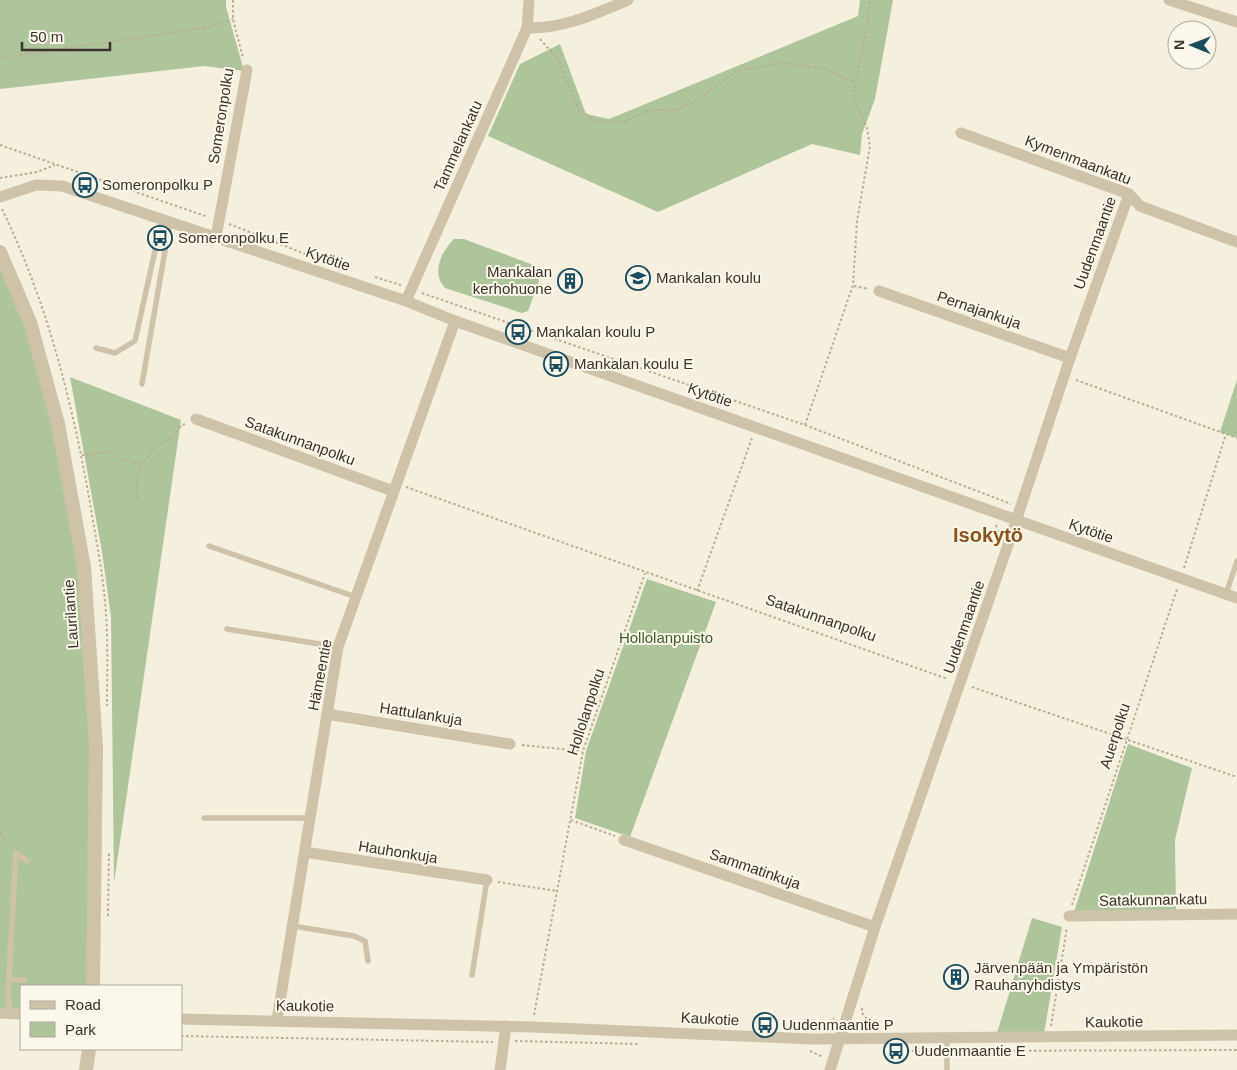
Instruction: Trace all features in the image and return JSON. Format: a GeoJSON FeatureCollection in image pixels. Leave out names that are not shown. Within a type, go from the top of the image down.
{"type":"FeatureCollection","features":[{"type":"Feature","properties":{"kind":"street","name":"Tammelankatu"},"geometry":{"type":"LineString","coordinates":[[406,302],[529,28],[529,0]]}},
{"type":"Feature","properties":{"kind":"street"},"geometry":{"type":"LineString","coordinates":[[529,28],[544,29],[584,19],[628,0]]}},
{"type":"Feature","properties":{"kind":"street"},"geometry":{"type":"LineString","coordinates":[[1169,0],[1237,22]]}},
{"type":"Feature","properties":{"kind":"street","name":"Someronpolku"},"geometry":{"type":"LineString","coordinates":[[216,237],[247,70]]}},
{"type":"Feature","properties":{"kind":"street","name":"Kymenmaankatu"},"geometry":{"type":"LineString","coordinates":[[961,132],[1128,194],[1140,206],[1237,242]]}},
{"type":"Feature","properties":{"kind":"street","name":"Kytötie"},"geometry":{"type":"LineString","coordinates":[[0,197],[36,185],[50,184],[166,220],[406,302],[1231,596]]}},
{"type":"Feature","properties":{"kind":"street","name":"Uudenmaantie"},"geometry":{"type":"LineString","coordinates":[[830,1070],[875,927],[1128,194]]}},
{"type":"Feature","properties":{"kind":"street","name":"Laurilantie"},"geometry":{"type":"LineString","coordinates":[[0,252],[30,322],[58,424],[84,567],[96,748],[93,985]]}},
{"type":"Feature","properties":{"kind":"street","name":"Pernajankuja"},"geometry":{"type":"LineString","coordinates":[[879,291],[1070,358]]}},
{"type":"Feature","properties":{"kind":"street","name":"Hämeentie"},"geometry":{"type":"LineString","coordinates":[[277,1020],[338,647],[455,321]]}},
{"type":"Feature","properties":{"kind":"street","name":"Satakunnanpolku"},"geometry":{"type":"LineString","coordinates":[[196,419],[395,487]]}},
{"type":"Feature","properties":{"kind":"street","name":"Hattulankuja"},"geometry":{"type":"LineString","coordinates":[[327,714],[510,744]]}},
{"type":"Feature","properties":{"kind":"street","name":"Sammatinkuja"},"geometry":{"type":"LineString","coordinates":[[624,840],[875,927]]}},
{"type":"Feature","properties":{"kind":"street","name":"Hauhonkuja"},"geometry":{"type":"LineString","coordinates":[[305,852],[487,880]]}},
{"type":"Feature","properties":{"kind":"street","name":"Satakunnankatu"},"geometry":{"type":"LineString","coordinates":[[1069,916],[1237,914]]}},
{"type":"Feature","properties":{"kind":"street","name":"Kaukotie"},"geometry":{"type":"LineString","coordinates":[[182,1019],[506,1026],[812,1039],[839,1038],[947,1045],[1049,1044],[1237,1035]]}},
{"type":"Feature","properties":{"kind":"street"},"geometry":{"type":"LineString","coordinates":[[500,1070],[506,1026]]}},
{"type":"Feature","properties":{"kind":"street"},"geometry":{"type":"LineString","coordinates":[[86,1070],[90,1050]]}},
{"type":"Feature","properties":{"kind":"lane"},"geometry":{"type":"LineString","coordinates":[[96,348],[115,353],[135,341],[166,220]]}},
{"type":"Feature","properties":{"kind":"lane"},"geometry":{"type":"LineString","coordinates":[[142,384],[166,220]]}},
{"type":"Feature","properties":{"kind":"lane"},"geometry":{"type":"LineString","coordinates":[[210,546],[356,597]]}},
{"type":"Feature","properties":{"kind":"lane"},"geometry":{"type":"LineString","coordinates":[[1231,596],[1237,561]]}},
{"type":"Feature","properties":{"kind":"lane"},"geometry":{"type":"LineString","coordinates":[[228,628],[338,647]]}},
{"type":"Feature","properties":{"kind":"lane"},"geometry":{"type":"LineString","coordinates":[[204,818],[310,818]]}},
{"type":"Feature","properties":{"kind":"lane"},"geometry":{"type":"LineString","coordinates":[[16,853],[27,861]]}},
{"type":"Feature","properties":{"kind":"lane"},"geometry":{"type":"LineString","coordinates":[[10,1013],[8,994],[16,853]]}},
{"type":"Feature","properties":{"kind":"lane"},"geometry":{"type":"LineString","coordinates":[[472,976],[487,880]]}},
{"type":"Feature","properties":{"kind":"lane"},"geometry":{"type":"LineString","coordinates":[[292,926],[359,938],[364,941],[367,948],[368,961]]}},
{"type":"Feature","properties":{"kind":"lane"},"geometry":{"type":"LineString","coordinates":[[9,980],[24,980]]}},
{"type":"Feature","properties":{"kind":"lane"},"geometry":{"type":"LineString","coordinates":[[0,992],[8,994]]}},
{"type":"Feature","properties":{"kind":"lane"},"geometry":{"type":"LineString","coordinates":[[947,1045],[947,1070]]}},
{"type":"Feature","properties":{"kind":"path","name":"Someronpolku"},"geometry":{"type":"LineString","coordinates":[[233,0],[233,19],[247,70]]}},
{"type":"Feature","properties":{"kind":"path"},"geometry":{"type":"LineString","coordinates":[[805,425],[853,285],[857,221],[870,146],[866,128],[853,96],[867,26],[870,0]]}},
{"type":"Feature","properties":{"kind":"path"},"geometry":{"type":"LineString","coordinates":[[0,58],[209,27],[233,19]]}},
{"type":"Feature","properties":{"kind":"path"},"geometry":{"type":"LineString","coordinates":[[529,28],[559,61],[579,110],[597,121],[624,122],[650,110],[674,110],[691,104],[737,71],[782,63],[826,69],[855,83]]}},
{"type":"Feature","properties":{"kind":"path"},"geometry":{"type":"LineString","coordinates":[[0,145],[219,220],[320,259]]}},
{"type":"Feature","properties":{"kind":"path"},"geometry":{"type":"LineString","coordinates":[[0,178],[37,172],[55,165]]}},
{"type":"Feature","properties":{"kind":"path"},"geometry":{"type":"LineString","coordinates":[[375,277],[805,425],[1020,508]]}},
{"type":"Feature","properties":{"kind":"path"},"geometry":{"type":"LineString","coordinates":[[853,285],[879,291]]}},
{"type":"Feature","properties":{"kind":"path"},"geometry":{"type":"LineString","coordinates":[[1064,376],[1237,438]]}},
{"type":"Feature","properties":{"kind":"path"},"geometry":{"type":"LineString","coordinates":[[136,498],[137,475],[141,464],[157,446],[175,435],[182,425],[189,424],[196,419]]}},
{"type":"Feature","properties":{"kind":"path"},"geometry":{"type":"LineString","coordinates":[[697,591],[756,427]]}},
{"type":"Feature","properties":{"kind":"path","name":"Auerpolku"},"geometry":{"type":"LineString","coordinates":[[1049,1044],[1069,916],[1181,578],[1226,434]]}},
{"type":"Feature","properties":{"kind":"path"},"geometry":{"type":"LineString","coordinates":[[82,455],[108,452],[121,459],[141,464]]}},
{"type":"Feature","properties":{"kind":"path","name":"Satakunnanpolku"},"geometry":{"type":"LineString","coordinates":[[395,487],[1237,777]]}},
{"type":"Feature","properties":{"kind":"path","name":"Hollolanpolku"},"geometry":{"type":"LineString","coordinates":[[534,1042],[534,1027],[583,751],[645,573]]}},
{"type":"Feature","properties":{"kind":"path"},"geometry":{"type":"LineString","coordinates":[[510,744],[583,751]]}},
{"type":"Feature","properties":{"kind":"path"},"geometry":{"type":"LineString","coordinates":[[571,820],[624,840]]}},
{"type":"Feature","properties":{"kind":"path"},"geometry":{"type":"LineString","coordinates":[[0,834],[6,837],[16,853]]}},
{"type":"Feature","properties":{"kind":"path"},"geometry":{"type":"LineString","coordinates":[[487,880],[557,891]]}},
{"type":"Feature","properties":{"kind":"path"},"geometry":{"type":"LineString","coordinates":[[896,1051],[947,1045],[1049,1044],[1237,1050]]}},
{"type":"Feature","properties":{"kind":"green space"},"geometry":{"type":"Polygon","coordinates":[[[0,0],[226,0],[226,7],[244,71],[204,66],[0,89],[0,0]]]}},
{"type":"Feature","properties":{"kind":"green space"},"geometry":{"type":"Polygon","coordinates":[[[860,0],[893,0],[875,99],[862,134],[860,155],[812,144],[658,212],[488,136],[520,64],[560,44],[586,114],[609,119],[858,16],[860,0]]]}},
{"type":"Feature","properties":{"kind":"green space"},"geometry":{"type":"Polygon","coordinates":[[[454,239],[464,239],[536,266],[539,281],[528,311],[522,313],[445,288],[439,276],[439,263],[445,250],[454,239]]]}},
{"type":"Feature","properties":{"kind":"green space"},"geometry":{"type":"Polygon","coordinates":[[[0,252],[30,322],[84,567],[96,747],[93,985],[20,985],[20,1014],[0,1013],[0,252]]]}},
{"type":"Feature","properties":{"kind":"green space"},"geometry":{"type":"Polygon","coordinates":[[[70,377],[181,420],[114,883],[111,617],[102,552],[70,377]]]}},
{"type":"Feature","properties":{"kind":"green space"},"geometry":{"type":"Polygon","coordinates":[[[1237,380],[1237,438],[1220,432],[1237,380]]]}},
{"type":"Feature","properties":{"kind":"green space","name":"Hollolanpuisto"},"geometry":{"type":"Polygon","coordinates":[[[647,579],[716,602],[630,837],[575,818],[586,751],[647,579]]]}},
{"type":"Feature","properties":{"kind":"green space"},"geometry":{"type":"Polygon","coordinates":[[[1128,744],[1192,768],[1175,840],[1176,911],[1074,912],[1128,744]]]}},
{"type":"Feature","properties":{"kind":"green space"},"geometry":{"type":"Polygon","coordinates":[[[1032,918],[1062,927],[1044,1034],[997,1033],[1032,918]]]}},
{"type":"Feature","properties":{"kind":"place","name":"Someronpolku P"},"geometry":{"type":"Point","coordinates":[85,185]}},
{"type":"Feature","properties":{"kind":"place","name":"Someronpolku E"},"geometry":{"type":"Point","coordinates":[160,238]}},
{"type":"Feature","properties":{"kind":"place","name":"Mankalan koulu"},"geometry":{"type":"Point","coordinates":[638,278]}},
{"type":"Feature","properties":{"kind":"place","name":"Mankalan kerhohuone"},"geometry":{"type":"Point","coordinates":[570,281]}},
{"type":"Feature","properties":{"kind":"place","name":"Mankalan koulu P"},"geometry":{"type":"Point","coordinates":[518,332]}},
{"type":"Feature","properties":{"kind":"place","name":"Mankalan koulu E"},"geometry":{"type":"Point","coordinates":[556,364]}},
{"type":"Feature","properties":{"kind":"place","name":"Järvenpään ja Ympäristön Rauhanyhdistys"},"geometry":{"type":"Point","coordinates":[956,977]}},
{"type":"Feature","properties":{"kind":"place","name":"Uudenmaantie P"},"geometry":{"type":"Point","coordinates":[765,1025]}},
{"type":"Feature","properties":{"kind":"place","name":"Uudenmaantie E"},"geometry":{"type":"Point","coordinates":[896,1051]}},
{"type":"Feature","properties":{"kind":"district","name":"Isokytö"},"geometry":{"type":"Point","coordinates":[988,535]}}]}
